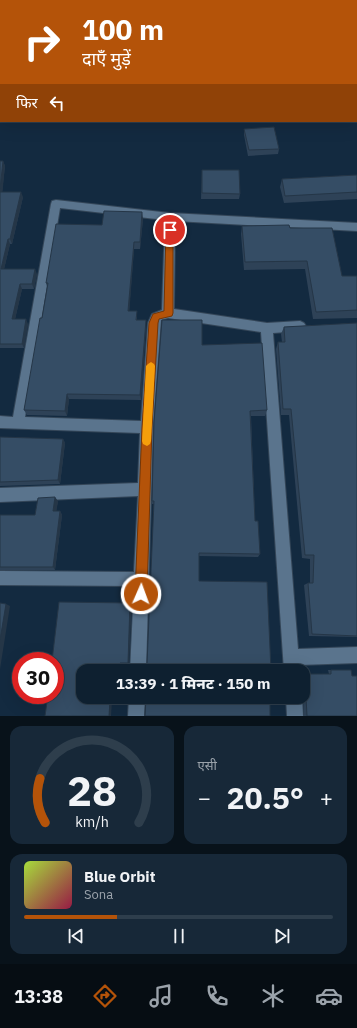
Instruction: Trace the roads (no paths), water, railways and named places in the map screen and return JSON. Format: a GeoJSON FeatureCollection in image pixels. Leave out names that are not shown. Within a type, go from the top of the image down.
{"type":"FeatureCollection","features":[{"type":"Feature","properties":{"kind":"street"},"geometry":{"type":"LineString","coordinates":[[18,422],[56,204],[170,216],[357,226]]}},
{"type":"Feature","properties":{"kind":"street"},"geometry":{"type":"LineString","coordinates":[[168,313],[170,216]]}},
{"type":"Feature","properties":{"kind":"street"},"geometry":{"type":"LineString","coordinates":[[138,664],[147,427],[154,323],[156,317],[168,313],[267,328],[312,326]]}},
{"type":"Feature","properties":{"kind":"street"},"geometry":{"type":"LineString","coordinates":[[267,328],[292,664],[357,655]]}},
{"type":"Feature","properties":{"kind":"street"},"geometry":{"type":"LineString","coordinates":[[0,422],[147,427]]}},
{"type":"Feature","properties":{"kind":"street"},"geometry":{"type":"LineString","coordinates":[[0,495],[145,489]]}},
{"type":"Feature","properties":{"kind":"street"},"geometry":{"type":"LineString","coordinates":[[0,578],[142,579]]}},
{"type":"Feature","properties":{"kind":"street"},"geometry":{"type":"LineString","coordinates":[[136,716],[137,704]]}},
{"type":"Feature","properties":{"kind":"street"},"geometry":{"type":"LineString","coordinates":[[294,704],[295,716]]}}]}
